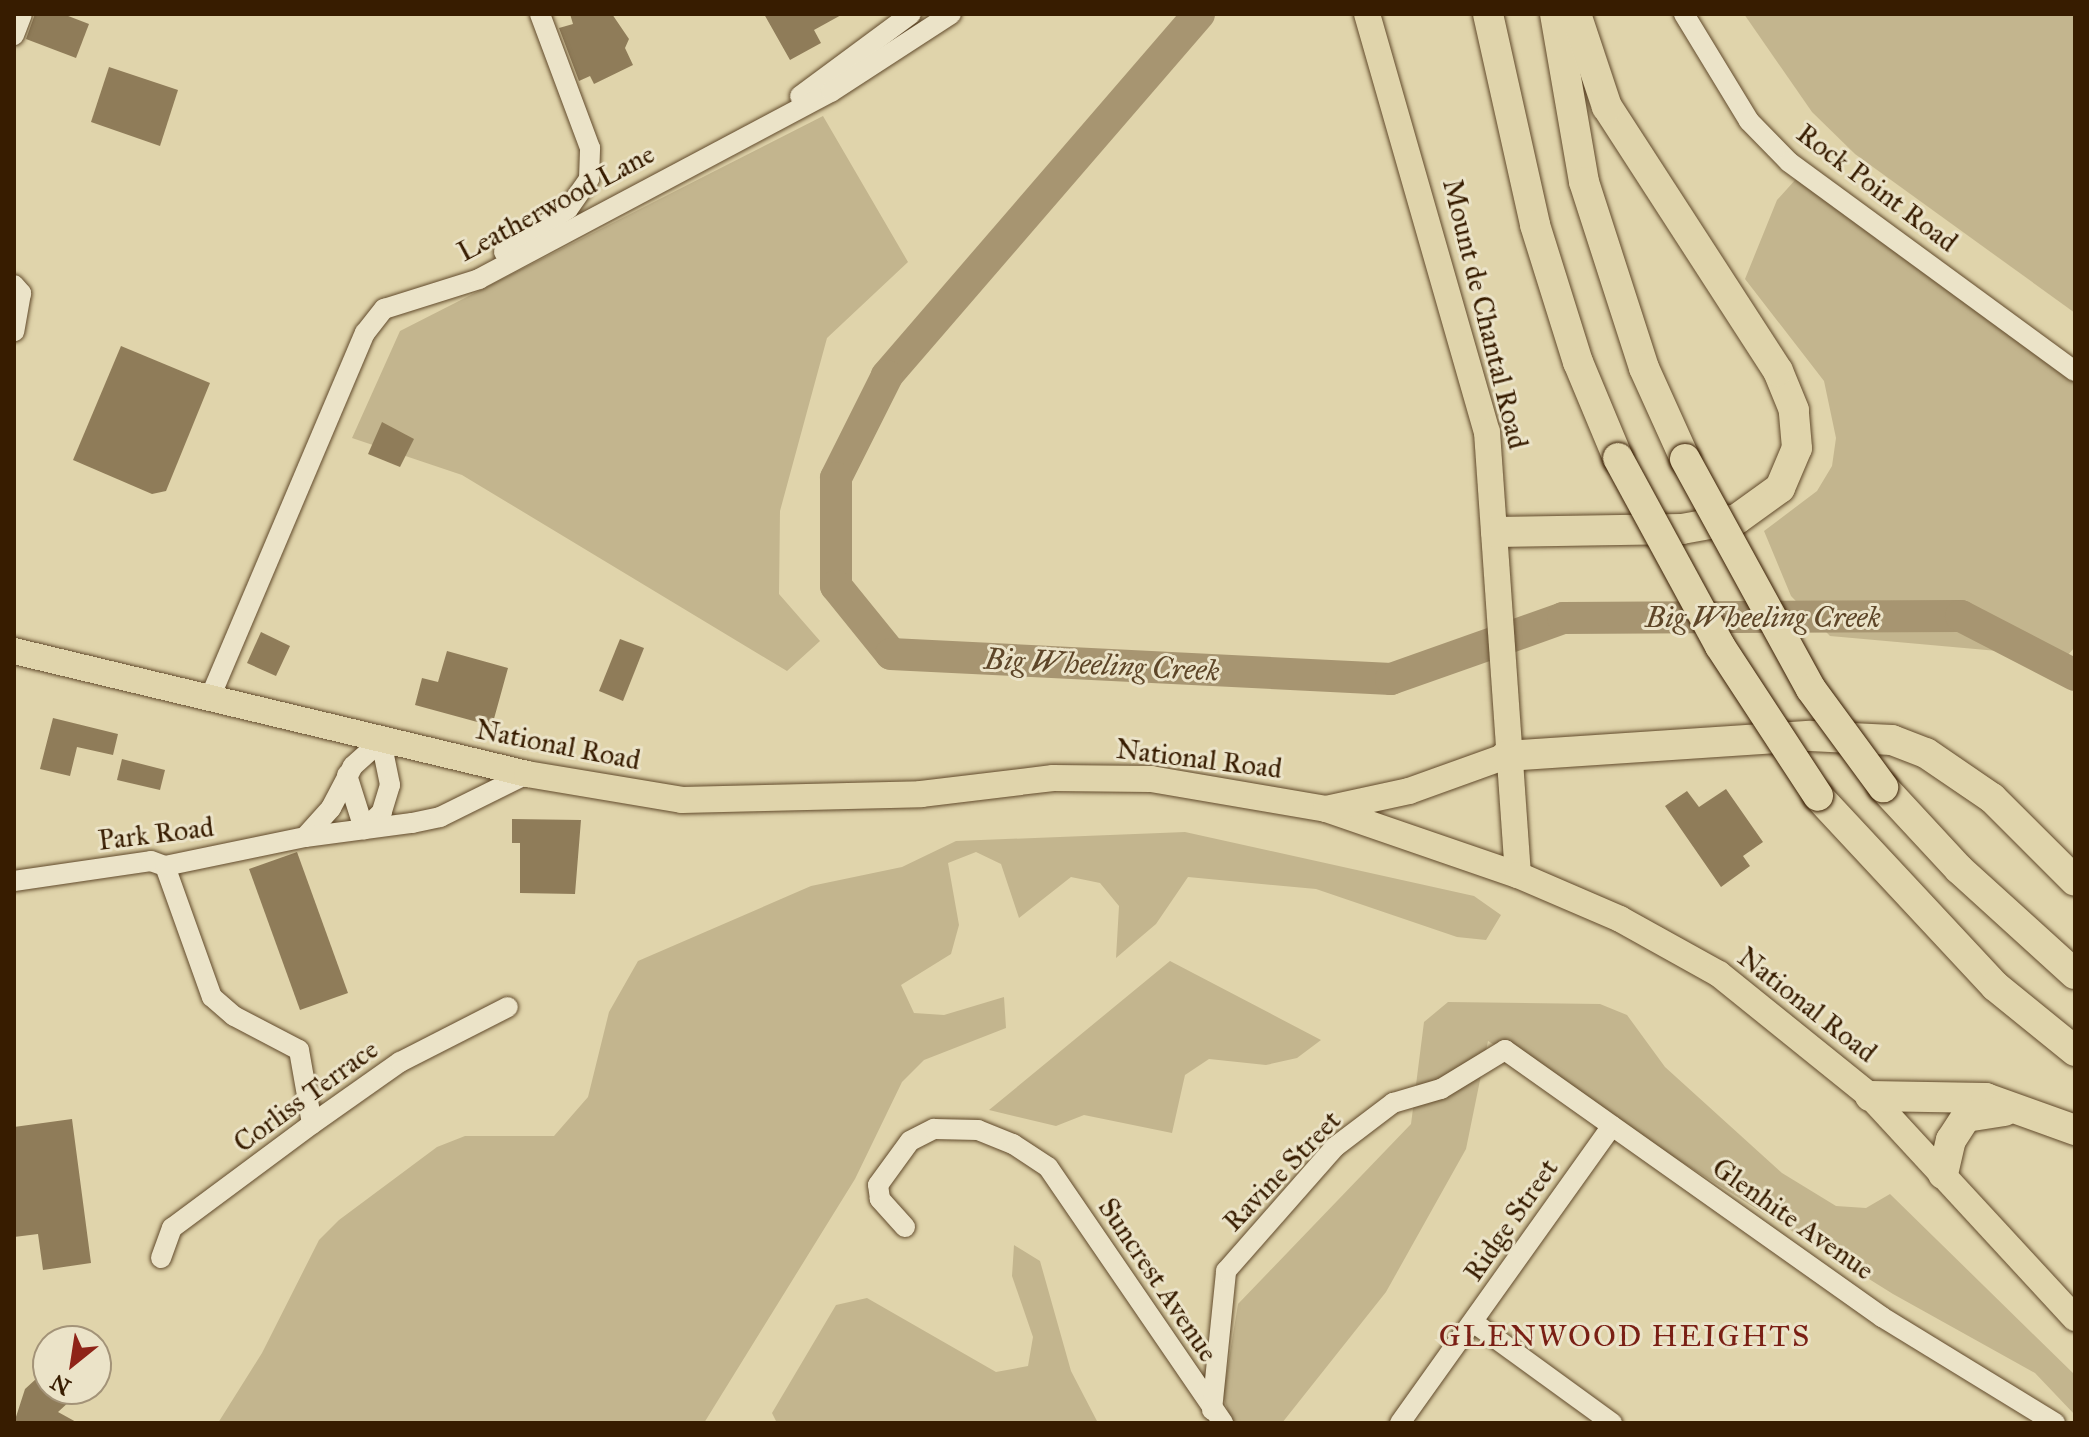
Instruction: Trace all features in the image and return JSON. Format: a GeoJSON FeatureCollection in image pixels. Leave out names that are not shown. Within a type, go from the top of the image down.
{"type":"FeatureCollection","features":[{"type":"Feature","properties":{"kind":"highway"},"geometry":{"type":"LineString","coordinates":[[1488,14],[1535,225],[1578,362],[1618,458],[1720,646],[1818,796],[1995,986],[2075,1051]]}},
{"type":"Feature","properties":{"kind":"highway"},"geometry":{"type":"LineString","coordinates":[[1555,14],[1588,195],[1644,368],[1685,459],[1811,689],[1883,787],[1959,869],[2075,974]]}},
{"type":"Feature","properties":{"kind":"highway"},"geometry":{"type":"LineString","coordinates":[[1496,532],[1682,529],[1737,519],[1780,488],[1797,448],[1794,410],[1778,371],[1607,107],[1576,14]]}},
{"type":"Feature","properties":{"kind":"highway"},"geometry":{"type":"LineString","coordinates":[[1505,742],[1810,736],[1892,740],[1926,753],[1992,798],[2075,881]]}},
{"type":"Feature","properties":{"kind":"highway"},"geometry":{"type":"LineString","coordinates":[[1870,1096],[1955,1095],[2024,1110],[2075,1130]]}},
{"type":"Feature","properties":{"kind":"highway"},"geometry":{"type":"LineString","coordinates":[[1943,1174],[1951,1140],[1966,1117],[2024,1110]]}},
{"type":"Feature","properties":{"kind":"main road","name":"Mount de Chantal Road"},"geometry":{"type":"LineString","coordinates":[[1367,14],[1487,432],[1496,532],[1505,742],[1518,875]]}},
{"type":"Feature","properties":{"kind":"main road","name":"National Road"},"geometry":{"type":"LineString","coordinates":[[14,651],[527,774],[682,800],[921,794],[1053,778],[1151,779],[1326,809],[1518,875],[1620,919],[1719,974],[1870,1096],[2075,1318]]}},
{"type":"Feature","properties":{"kind":"main road"},"geometry":{"type":"LineString","coordinates":[[1326,809],[1409,791],[1505,742]]}},
{"type":"Feature","properties":{"kind":"street"},"geometry":{"type":"LineString","coordinates":[[14,35],[22,14]]}},
{"type":"Feature","properties":{"kind":"street"},"geometry":{"type":"LineString","coordinates":[[448,289],[568,209],[589,179],[590,148],[540,14]]}},
{"type":"Feature","properties":{"kind":"street"},"geometry":{"type":"LineString","coordinates":[[784,113],[911,14]]}},
{"type":"Feature","properties":{"kind":"street","name":"Leatherwood Lane"},"geometry":{"type":"LineString","coordinates":[[209,700],[365,333],[384,309],[479,279],[784,113],[831,92],[951,14]]}},
{"type":"Feature","properties":{"kind":"street","name":"Rock Point Road"},"geometry":{"type":"LineString","coordinates":[[1684,14],[1749,121],[1789,162],[2075,371]]}},
{"type":"Feature","properties":{"kind":"street"},"geometry":{"type":"LineString","coordinates":[[14,285],[21,293],[14,331]]}},
{"type":"Feature","properties":{"kind":"street"},"geometry":{"type":"LineString","coordinates":[[305,837],[331,808],[347,775],[381,741]]}},
{"type":"Feature","properties":{"kind":"street"},"geometry":{"type":"LineString","coordinates":[[347,775],[364,829],[382,812],[390,785],[381,741]]}},
{"type":"Feature","properties":{"kind":"street","name":"Park Road"},"geometry":{"type":"LineString","coordinates":[[14,881],[151,861],[165,866],[305,837],[440,817],[527,774]]}},
{"type":"Feature","properties":{"kind":"street"},"geometry":{"type":"LineString","coordinates":[[165,866],[212,997],[234,1016],[299,1050],[312,1124]]}},
{"type":"Feature","properties":{"kind":"street","name":"Corliss Terrace"},"geometry":{"type":"LineString","coordinates":[[161,1258],[172,1228],[312,1124],[400,1062],[508,1007]]}},
{"type":"Feature","properties":{"kind":"street","name":"Glenhite Avenue"},"geometry":{"type":"LineString","coordinates":[[1505,1050],[1882,1317],[2055,1423]]}},
{"type":"Feature","properties":{"kind":"street","name":"Ravine Street"},"geometry":{"type":"LineString","coordinates":[[1218,1417],[1226,1271],[1335,1147],[1393,1103],[1441,1089],[1505,1050]]}},
{"type":"Feature","properties":{"kind":"street","name":"Ridge Street"},"geometry":{"type":"LineString","coordinates":[[1400,1423],[1612,1126]]}},
{"type":"Feature","properties":{"kind":"street","name":"Suncrest Avenue"},"geometry":{"type":"LineString","coordinates":[[905,1227],[880,1199],[878,1185],[893,1156],[934,1129],[978,1130],[1048,1167],[1218,1417]]}},
{"type":"Feature","properties":{"kind":"street"},"geometry":{"type":"LineString","coordinates":[[1473,1322],[1612,1423]]}},
{"type":"Feature","properties":{"kind":"shaded area"},"geometry":{"type":"Polygon","coordinates":[[[1744,14],[2075,14],[2075,313],[1855,154],[1812,112],[1744,14]]]}},
{"type":"Feature","properties":{"kind":"shaded area"},"geometry":{"type":"Polygon","coordinates":[[[823,116],[908,262],[827,338],[780,511],[779,594],[820,641],[787,671],[462,475],[352,438],[400,331],[823,116]]]}},
{"type":"Feature","properties":{"kind":"shaded area"},"geometry":{"type":"Polygon","coordinates":[[[1796,179],[2075,380],[2075,647],[2066,657],[1830,636],[1791,596],[1764,531],[1817,491],[1832,466],[1836,438],[1824,381],[1745,279],[1777,200],[1796,179]]]}},
{"type":"Feature","properties":{"kind":"shaded area"},"geometry":{"type":"Polygon","coordinates":[[[1185,832],[1474,896],[1501,915],[1486,940],[1457,937],[1316,889],[1188,877],[1156,924],[1116,958],[1119,906],[1100,883],[1071,877],[1019,918],[1001,864],[976,852],[948,863],[959,925],[951,954],[901,985],[914,1013],[944,1015],[1004,997],[1006,1028],[924,1060],[902,1082],[855,1179],[704,1423],[218,1423],[262,1353],[319,1240],[339,1220],[437,1147],[465,1136],[554,1136],[588,1097],[609,1012],[638,961],[811,886],[902,867],[956,841],[1185,832]]]}},
{"type":"Feature","properties":{"kind":"shaded area"},"geometry":{"type":"Polygon","coordinates":[[[1170,961],[1321,1040],[1297,1058],[1266,1065],[1209,1059],[1185,1075],[1172,1133],[1084,1115],[1056,1126],[989,1110],[1170,961]]]}},
{"type":"Feature","properties":{"kind":"shaded area"},"geometry":{"type":"Polygon","coordinates":[[[1448,1002],[1600,1004],[1627,1015],[1665,1067],[1782,1173],[1836,1206],[1866,1208],[1890,1194],[2075,1375],[2075,1415],[2035,1373],[1893,1294],[1488,1041],[1466,1149],[1386,1292],[1282,1423],[1232,1423],[1223,1396],[1238,1304],[1411,1124],[1424,1022],[1448,1002]]]}},
{"type":"Feature","properties":{"kind":"shaded area"},"geometry":{"type":"Polygon","coordinates":[[[1014,1245],[1040,1261],[1071,1371],[1098,1423],[777,1423],[772,1413],[836,1305],[867,1298],[996,1372],[1028,1366],[1033,1337],[1012,1276],[1014,1245]]]}},
{"type":"Feature","properties":{"kind":"building"},"geometry":{"type":"Polygon","coordinates":[[[35,14],[63,14],[89,24],[76,58],[26,39],[35,14]]]}},
{"type":"Feature","properties":{"kind":"building"},"geometry":{"type":"Polygon","coordinates":[[[570,14],[612,14],[629,39],[625,48],[633,65],[594,84],[590,76],[579,81],[559,28],[573,24],[570,14]]]}},
{"type":"Feature","properties":{"kind":"building"},"geometry":{"type":"Polygon","coordinates":[[[764,14],[843,14],[814,30],[821,43],[790,60],[764,14]]]}},
{"type":"Feature","properties":{"kind":"building"},"geometry":{"type":"Polygon","coordinates":[[[109,67],[178,90],[160,146],[91,122],[109,67]]]}},
{"type":"Feature","properties":{"kind":"building"},"geometry":{"type":"Polygon","coordinates":[[[121,346],[210,383],[166,491],[152,494],[73,460],[121,346]]]}},
{"type":"Feature","properties":{"kind":"building"},"geometry":{"type":"Polygon","coordinates":[[[382,422],[414,439],[400,467],[368,454],[382,422]]]}},
{"type":"Feature","properties":{"kind":"building"},"geometry":{"type":"Polygon","coordinates":[[[261,632],[290,646],[276,676],[247,663],[261,632]]]}},
{"type":"Feature","properties":{"kind":"building"},"geometry":{"type":"Polygon","coordinates":[[[620,639],[644,648],[623,701],[599,691],[620,639]]]}},
{"type":"Feature","properties":{"kind":"building"},"geometry":{"type":"Polygon","coordinates":[[[447,651],[508,668],[492,726],[415,705],[422,678],[438,682],[447,651]]]}},
{"type":"Feature","properties":{"kind":"building"},"geometry":{"type":"Polygon","coordinates":[[[53,718],[118,734],[113,755],[77,747],[70,776],[40,769],[53,718]]]}},
{"type":"Feature","properties":{"kind":"building"},"geometry":{"type":"Polygon","coordinates":[[[122,759],[165,770],[160,790],[117,780],[122,759]]]}},
{"type":"Feature","properties":{"kind":"building"},"geometry":{"type":"Polygon","coordinates":[[[1726,789],[1763,842],[1743,856],[1750,866],[1721,887],[1665,806],[1687,791],[1699,807],[1726,789]]]}},
{"type":"Feature","properties":{"kind":"building"},"geometry":{"type":"Polygon","coordinates":[[[512,819],[581,820],[575,894],[520,893],[520,843],[512,843],[512,819]]]}},
{"type":"Feature","properties":{"kind":"building"},"geometry":{"type":"Polygon","coordinates":[[[297,852],[348,993],[300,1010],[249,869],[297,852]]]}},
{"type":"Feature","properties":{"kind":"building"},"geometry":{"type":"Polygon","coordinates":[[[72,1119],[91,1263],[43,1270],[38,1234],[14,1237],[14,1127],[72,1119]]]}},
{"type":"Feature","properties":{"kind":"building"},"geometry":{"type":"Polygon","coordinates":[[[32,1383],[32,1405],[66,1405],[58,1412],[78,1423],[14,1423],[25,1389],[32,1383]]]}},
{"type":"Feature","properties":{"kind":"waterway","name":"Big Wheeling Creek"},"geometry":{"type":"LineString","coordinates":[[1199,14],[887,376],[836,478],[836,586],[891,654],[1391,679],[1563,618],[1961,616],[2075,675]]}},
{"type":"Feature","properties":{"kind":"district","name":"GLENWOOD HEIGHTS"},"geometry":{"type":"Point","coordinates":[1625,1336]}}]}
